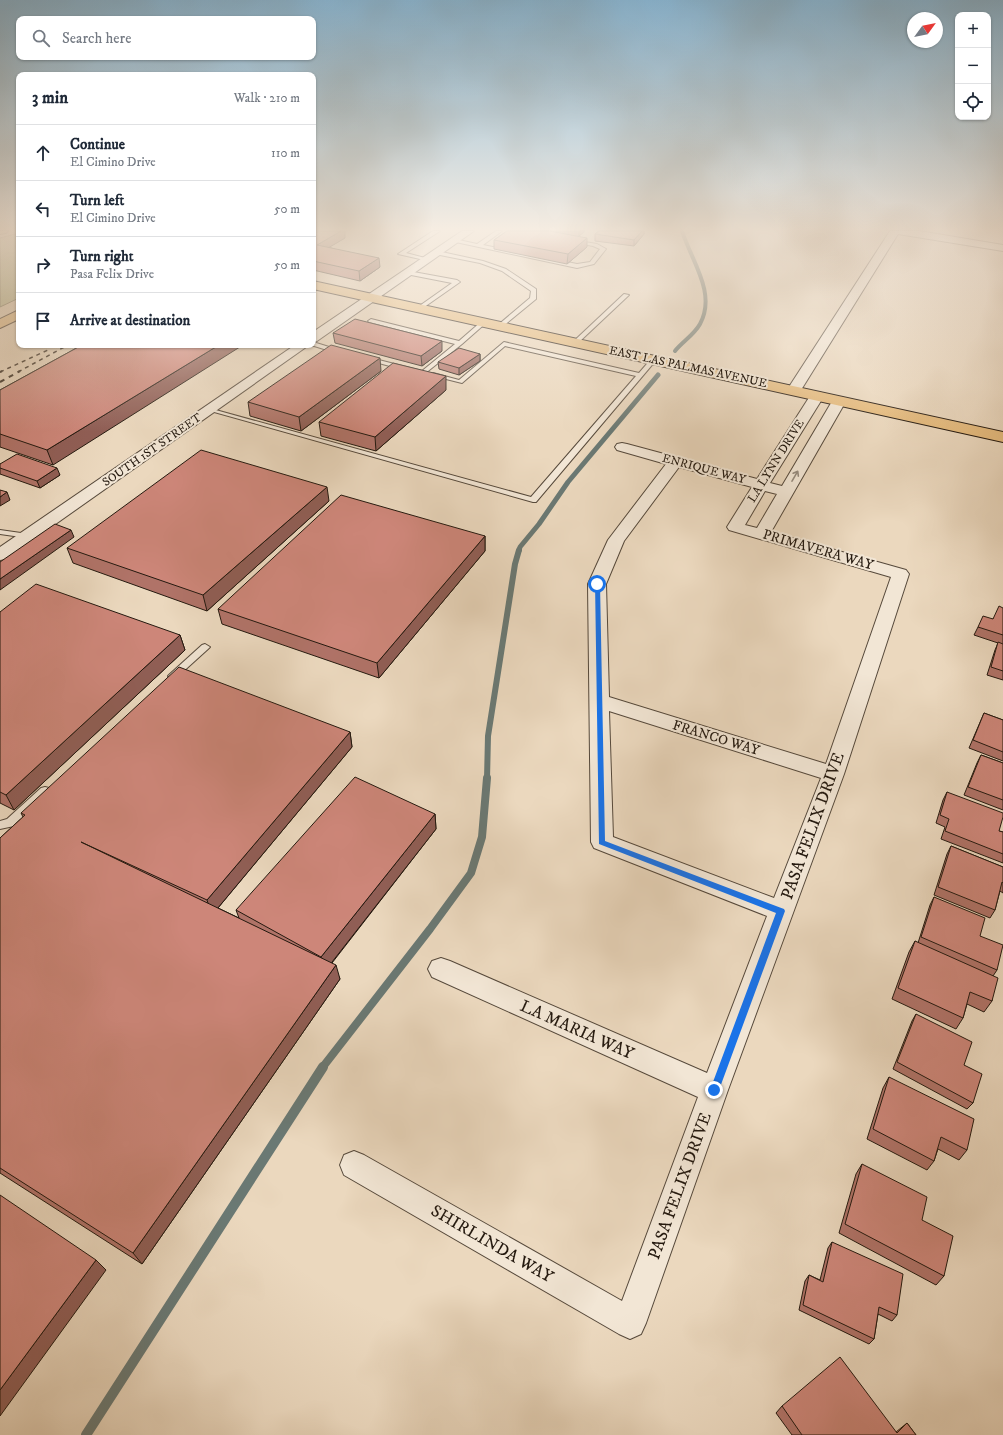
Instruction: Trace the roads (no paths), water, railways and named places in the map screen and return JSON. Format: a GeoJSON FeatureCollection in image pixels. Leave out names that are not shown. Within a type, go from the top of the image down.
{"type":"FeatureCollection","features":[{"type":"Feature","properties":{"kind":"main road","name":"EAST LAS PALMAS AVENUE"},"geometry":{"type":"LineString","coordinates":[[376,298],[1003,437]]}},
{"type":"Feature","properties":{"kind":"main road"},"geometry":{"type":"LineString","coordinates":[[0,324],[16,316]]}},
{"type":"Feature","properties":{"kind":"street"},"geometry":{"type":"LineString","coordinates":[[316,336],[371,298]]}},
{"type":"Feature","properties":{"kind":"street"},"geometry":{"type":"LineString","coordinates":[[794,390],[852,298]]}},
{"type":"Feature","properties":{"kind":"street","name":"SOUTH 1ST STREET"},"geometry":{"type":"LineString","coordinates":[[0,555],[299,348]]}},
{"type":"Feature","properties":{"kind":"street","name":"LA LYNN DRIVE"},"geometry":{"type":"LineString","coordinates":[[735,527],[817,396]]}},
{"type":"Feature","properties":{"kind":"street","name":"LA LYNN DRIVE"},"geometry":{"type":"LineString","coordinates":[[762,534],[839,401]]}},
{"type":"Feature","properties":{"kind":"street","name":"ENRIQUE WAY"},"geometry":{"type":"LineString","coordinates":[[622,447],[787,492]]}},
{"type":"Feature","properties":{"kind":"street"},"geometry":{"type":"LineString","coordinates":[[676,461],[616,540],[597,584],[602,842],[781,911]]}},
{"type":"Feature","properties":{"kind":"street","name":"PRIMAVERA WAY"},"geometry":{"type":"LineString","coordinates":[[735,527],[900,574]]}},
{"type":"Feature","properties":{"kind":"street","name":"PASA FELIX DRIVE"},"geometry":{"type":"LineString","coordinates":[[630,1323],[714,1090],[833,774],[900,574]]}},
{"type":"Feature","properties":{"kind":"street","name":"FRANCO WAY"},"geometry":{"type":"LineString","coordinates":[[599,701],[833,774]]}},
{"type":"Feature","properties":{"kind":"street","name":"LA MARIA WAY"},"geometry":{"type":"LineString","coordinates":[[441,969],[714,1090]]}},
{"type":"Feature","properties":{"kind":"street","name":"SHIRLINDA WAY"},"geometry":{"type":"LineString","coordinates":[[354,1165],[630,1323]]}},
{"type":"Feature","properties":{"kind":"lane"},"geometry":{"type":"LineString","coordinates":[[420,308],[434,298]]}},
{"type":"Feature","properties":{"kind":"lane"},"geometry":{"type":"LineString","coordinates":[[500,326],[533,298]]}},
{"type":"Feature","properties":{"kind":"lane"},"geometry":{"type":"LineString","coordinates":[[576,342],[623,298]]}},
{"type":"Feature","properties":{"kind":"lane"},"geometry":{"type":"LineString","coordinates":[[371,321],[460,343]]}},
{"type":"Feature","properties":{"kind":"lane"},"geometry":{"type":"LineString","coordinates":[[423,373],[484,322]]}},
{"type":"Feature","properties":{"kind":"lane"},"geometry":{"type":"LineString","coordinates":[[363,357],[460,382],[504,344],[640,375]]}},
{"type":"Feature","properties":{"kind":"lane"},"geometry":{"type":"LineString","coordinates":[[316,345],[348,354]]}},
{"type":"Feature","properties":{"kind":"lane"},"geometry":{"type":"LineString","coordinates":[[327,354],[333,350]]}},
{"type":"Feature","properties":{"kind":"lane"},"geometry":{"type":"LineString","coordinates":[[210,410],[241,415],[533,500],[654,360]]}},
{"type":"Feature","properties":{"kind":"lane"},"geometry":{"type":"LineString","coordinates":[[0,532],[28,536]]}},
{"type":"Feature","properties":{"kind":"lane"},"geometry":{"type":"LineString","coordinates":[[164,684],[205,647]]}},
{"type":"Feature","properties":{"kind":"lane"},"geometry":{"type":"LineString","coordinates":[[0,825],[10,823],[51,786]]}},
{"type":"Feature","properties":{"kind":"waterway"},"geometry":{"type":"LineString","coordinates":[[675,351],[695,332],[700,324],[704,312],[706,298]]}},
{"type":"Feature","properties":{"kind":"waterway"},"geometry":{"type":"LineString","coordinates":[[519,551],[520,547],[539,524],[568,482],[658,375]]}},
{"type":"Feature","properties":{"kind":"waterway"},"geometry":{"type":"LineString","coordinates":[[487,779],[488,736],[515,564],[519,550]]}},
{"type":"Feature","properties":{"kind":"waterway"},"geometry":{"type":"LineString","coordinates":[[322,1068],[430,929],[471,873],[482,837],[487,778]]}},
{"type":"Feature","properties":{"kind":"waterway"},"geometry":{"type":"LineString","coordinates":[[86,1435],[323,1067]]}},
{"type":"Feature","properties":{"kind":"railway"},"geometry":{"type":"LineString","coordinates":[[18,372],[62,348]]}},
{"type":"Feature","properties":{"kind":"railway"},"geometry":{"type":"LineString","coordinates":[[2,371],[0,372],[48,350]]}},
{"type":"Feature","properties":{"kind":"railway"},"geometry":{"type":"LineString","coordinates":[[0,382],[20,371]]}}]}
